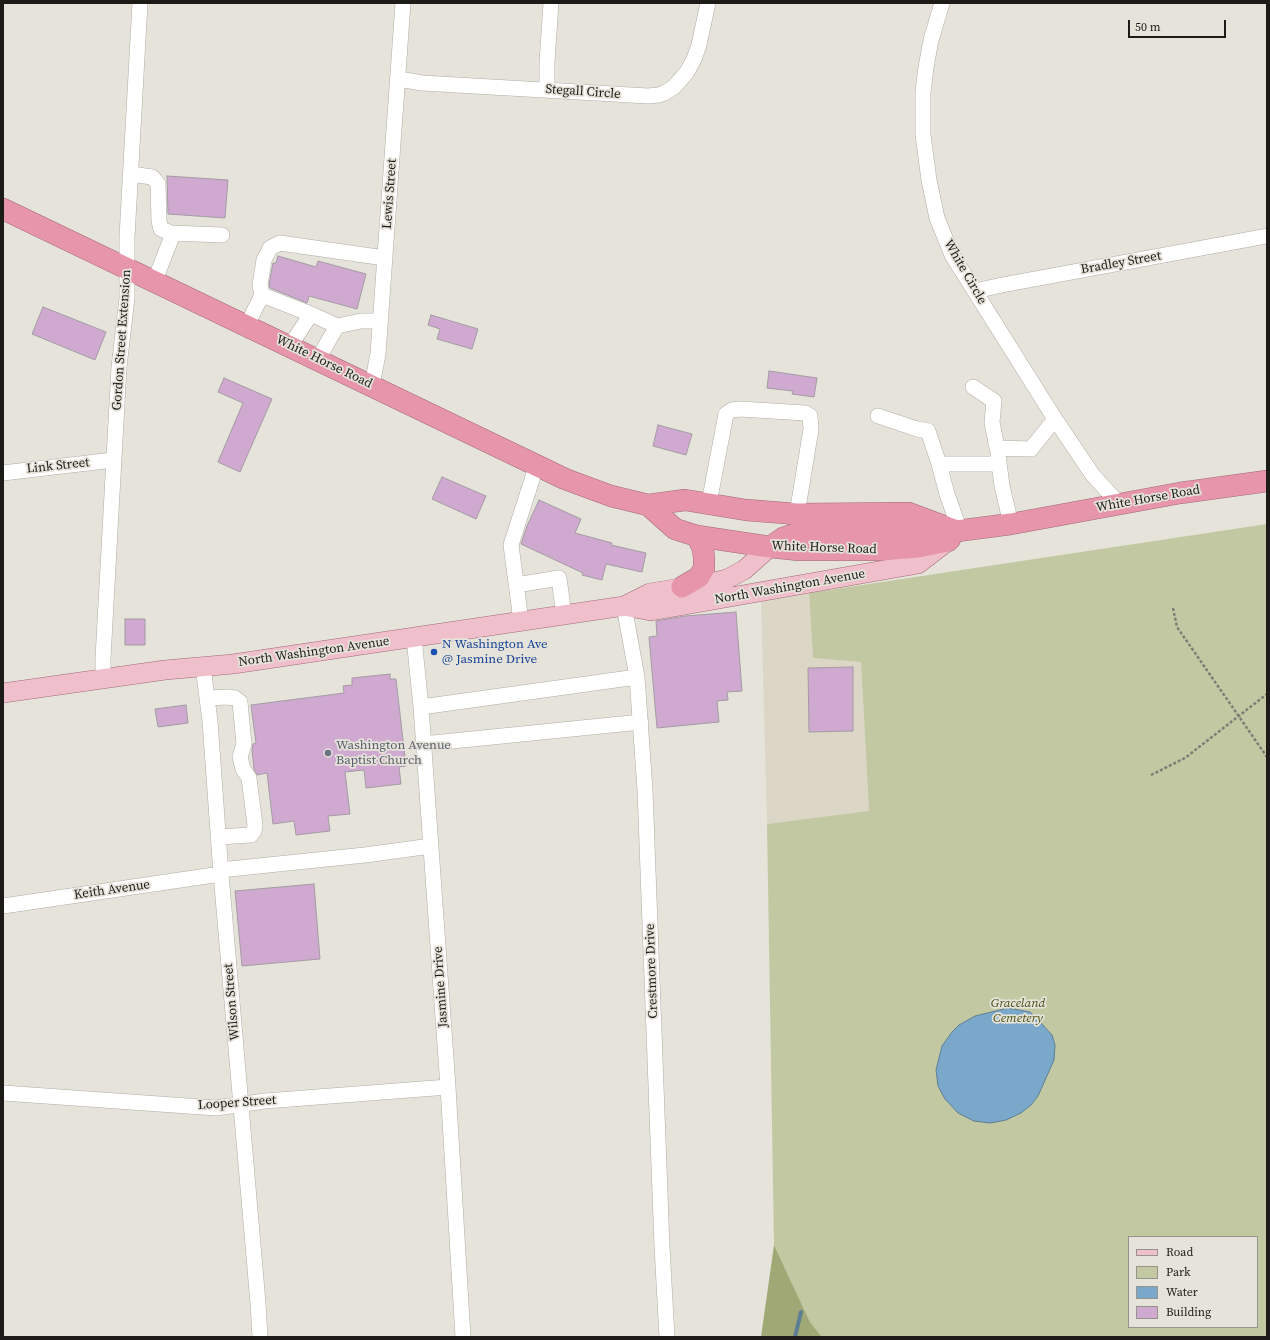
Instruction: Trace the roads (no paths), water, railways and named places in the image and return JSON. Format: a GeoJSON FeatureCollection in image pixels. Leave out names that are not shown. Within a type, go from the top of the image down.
{"type":"FeatureCollection","features":[{"type":"Feature","properties":{"kind":"highway","name":"White Horse Road"},"geometry":{"type":"LineString","coordinates":[[3,208],[537,464],[565,479],[604,494],[648,506],[676,529],[697,536],[770,547]]}},
{"type":"Feature","properties":{"kind":"highway","name":"White Horse Road"},"geometry":{"type":"LineString","coordinates":[[648,506],[685,500],[746,510],[797,514],[909,513],[955,534],[1180,493],[1267,481]]}},
{"type":"Feature","properties":{"kind":"highway"},"geometry":{"type":"LineString","coordinates":[[770,547],[783,538],[798,533],[884,534],[914,531],[955,534]]}},
{"type":"Feature","properties":{"kind":"highway"},"geometry":{"type":"LineString","coordinates":[[682,587],[699,577],[704,568],[703,549],[697,536]]}},
{"type":"Feature","properties":{"kind":"main road","name":"North Washington Avenue"},"geometry":{"type":"LineString","coordinates":[[624,606],[651,611],[918,564],[955,534]]}},
{"type":"Feature","properties":{"kind":"main road","name":"North Washington Avenue"},"geometry":{"type":"LineString","coordinates":[[3,693],[103,678],[203,666],[233,664],[624,606],[650,593],[728,579],[744,570],[770,547]]}},
{"type":"Feature","properties":{"kind":"street","name":"Gordon Street Extension"},"geometry":{"type":"LineString","coordinates":[[103,678],[102,658],[113,460],[119,367],[127,298],[131,174],[140,3]]}},
{"type":"Feature","properties":{"kind":"street","name":"Lewis Street"},"geometry":{"type":"LineString","coordinates":[[372,385],[378,354],[399,79],[403,3]]}},
{"type":"Feature","properties":{"kind":"street"},"geometry":{"type":"LineString","coordinates":[[546,90],[551,3]]}},
{"type":"Feature","properties":{"kind":"street","name":"Stegall Circle"},"geometry":{"type":"LineString","coordinates":[[399,79],[422,82],[648,96],[664,93],[674,87],[687,72],[694,59],[699,45],[708,3]]}},
{"type":"Feature","properties":{"kind":"street","name":"White Circle"},"geometry":{"type":"LineString","coordinates":[[942,3],[926,67],[923,92],[923,136],[929,180],[937,218],[944,238],[952,255],[1054,419],[1092,474],[1119,504]]}},
{"type":"Feature","properties":{"kind":"street"},"geometry":{"type":"LineString","coordinates":[[131,174],[152,177],[156,180],[158,184],[159,221],[161,229],[171,233],[222,235]]}},
{"type":"Feature","properties":{"kind":"street"},"geometry":{"type":"LineString","coordinates":[[155,280],[171,233]]}},
{"type":"Feature","properties":{"kind":"street","name":"Bradley Street"},"geometry":{"type":"LineString","coordinates":[[975,291],[1267,236]]}},
{"type":"Feature","properties":{"kind":"street"},"geometry":{"type":"LineString","coordinates":[[247,325],[262,296],[260,285],[264,260],[270,248],[280,243],[385,258]]}},
{"type":"Feature","properties":{"kind":"street"},"geometry":{"type":"LineString","coordinates":[[262,296],[311,314],[337,326],[361,321],[380,321]]}},
{"type":"Feature","properties":{"kind":"street"},"geometry":{"type":"LineString","coordinates":[[290,346],[311,314]]}},
{"type":"Feature","properties":{"kind":"street"},"geometry":{"type":"LineString","coordinates":[[318,359],[337,326]]}},
{"type":"Feature","properties":{"kind":"street"},"geometry":{"type":"LineString","coordinates":[[973,388],[994,401],[992,422],[1002,486],[1011,524]]}},
{"type":"Feature","properties":{"kind":"street"},"geometry":{"type":"LineString","coordinates":[[709,503],[726,414],[732,410],[740,409],[805,413],[810,416],[811,429],[797,514]]}},
{"type":"Feature","properties":{"kind":"street"},"geometry":{"type":"LineString","coordinates":[[878,416],[917,429],[928,431],[947,494],[955,534]]}},
{"type":"Feature","properties":{"kind":"street"},"geometry":{"type":"LineString","coordinates":[[997,448],[1031,449],[1054,419]]}},
{"type":"Feature","properties":{"kind":"street","name":"Link Street"},"geometry":{"type":"LineString","coordinates":[[3,473],[113,460]]}},
{"type":"Feature","properties":{"kind":"street"},"geometry":{"type":"LineString","coordinates":[[521,621],[510,545],[537,464]]}},
{"type":"Feature","properties":{"kind":"street"},"geometry":{"type":"LineString","coordinates":[[939,464],[999,464]]}},
{"type":"Feature","properties":{"kind":"street"},"geometry":{"type":"LineString","coordinates":[[516,585],[559,578],[564,615]]}},
{"type":"Feature","properties":{"kind":"street","name":"Crestmore Drive"},"geometry":{"type":"LineString","coordinates":[[624,606],[636,677],[646,790],[662,1247],[667,1337]]}},
{"type":"Feature","properties":{"kind":"street","name":"Jasmine Drive"},"geometry":{"type":"LineString","coordinates":[[414,638],[421,708],[448,1087],[463,1337]]}},
{"type":"Feature","properties":{"kind":"street","name":"Wilson Street"},"geometry":{"type":"LineString","coordinates":[[203,666],[210,721],[220,872],[260,1337]]}},
{"type":"Feature","properties":{"kind":"street"},"geometry":{"type":"LineString","coordinates":[[421,708],[636,677]]}},
{"type":"Feature","properties":{"kind":"street"},"geometry":{"type":"LineString","coordinates":[[207,698],[228,697],[235,698],[240,702],[244,744],[240,757],[243,769],[249,778],[255,825],[254,831],[251,835],[218,838]]}},
{"type":"Feature","properties":{"kind":"street"},"geometry":{"type":"LineString","coordinates":[[423,744],[641,722]]}},
{"type":"Feature","properties":{"kind":"street","name":"Keith Avenue"},"geometry":{"type":"LineString","coordinates":[[3,906],[220,872],[431,846]]}},
{"type":"Feature","properties":{"kind":"street","name":"Looper Street"},"geometry":{"type":"LineString","coordinates":[[3,1093],[216,1108],[265,1101],[448,1087]]}},
{"type":"Feature","properties":{"kind":"water"},"geometry":{"type":"Polygon","coordinates":[[[1008,1008],[1030,1012],[1052,1035],[1055,1045],[1054,1060],[1038,1096],[1031,1105],[1021,1113],[1006,1120],[990,1123],[974,1121],[958,1113],[945,1099],[938,1086],[936,1070],[942,1046],[959,1025],[975,1016],[1008,1008]]]}},
{"type":"Feature","properties":{"kind":"waterway"},"geometry":{"type":"LineString","coordinates":[[795,1337],[801,1312]]}},
{"type":"Feature","properties":{"kind":"place","name":"N Washington Ave @ Jasmine Drive"},"geometry":{"type":"Point","coordinates":[434,652]}},
{"type":"Feature","properties":{"kind":"place","name":"Washington Avenue Baptist Church"},"geometry":{"type":"Point","coordinates":[328,753]}},
{"type":"Feature","properties":{"kind":"park label","name":"Graceland Cemetery"},"geometry":{"type":"Point","coordinates":[1018,1012]}}]}
